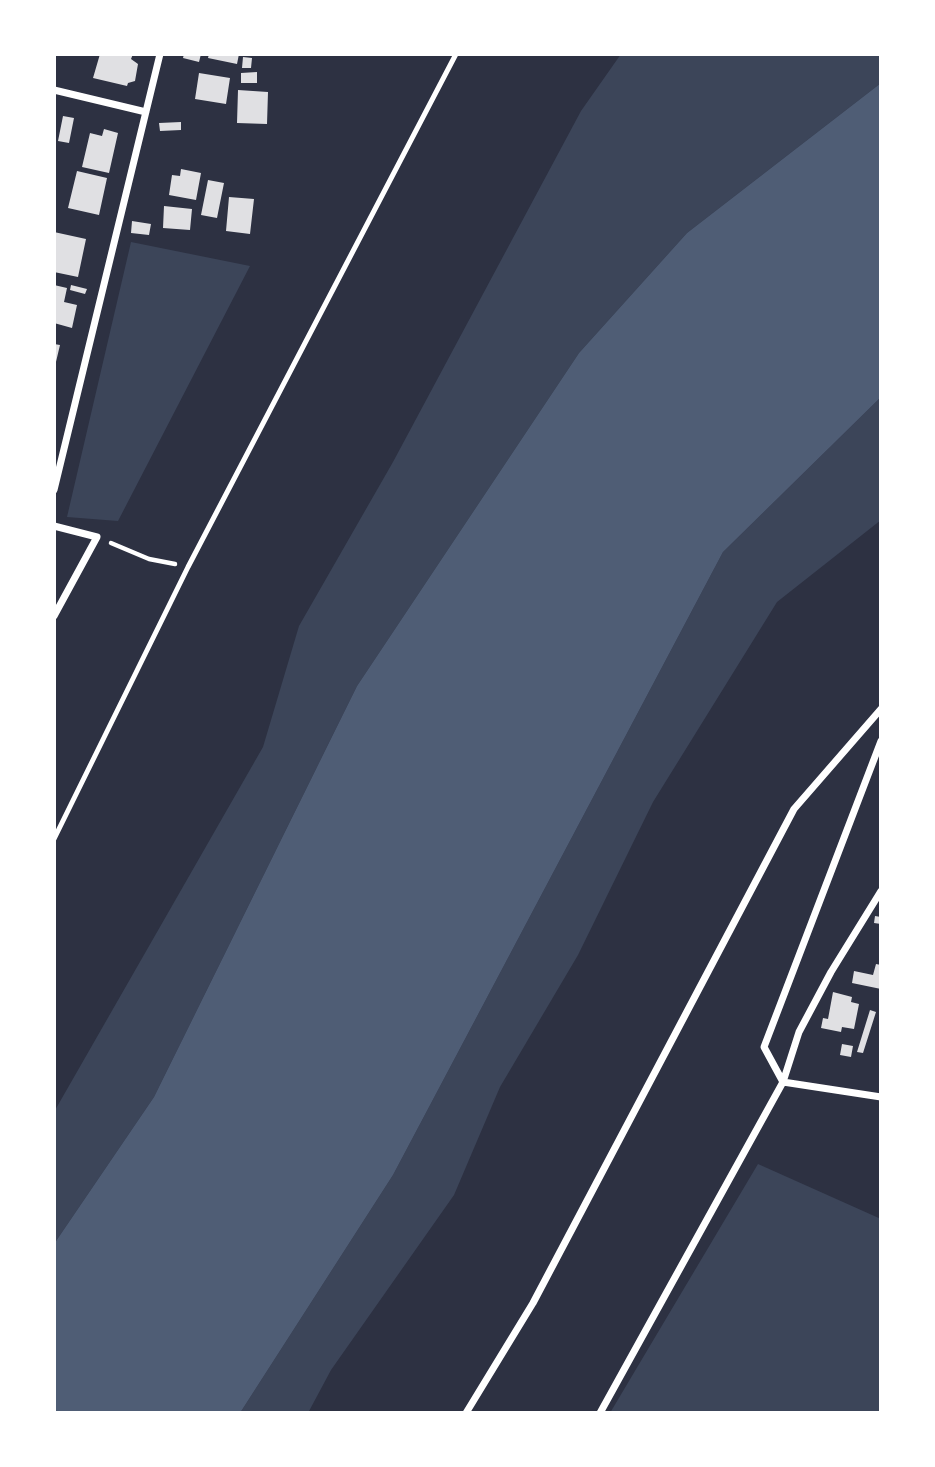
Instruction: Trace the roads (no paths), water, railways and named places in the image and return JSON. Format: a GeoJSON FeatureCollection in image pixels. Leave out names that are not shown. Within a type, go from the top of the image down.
{"type":"FeatureCollection","features":[{"type":"Feature","properties":{"kind":"street"},"geometry":{"type":"LineString","coordinates":[[54,490],[160,54]]}},
{"type":"Feature","properties":{"kind":"street"},"geometry":{"type":"LineString","coordinates":[[54,90],[146,112]]}},
{"type":"Feature","properties":{"kind":"street"},"geometry":{"type":"LineString","coordinates":[[54,526],[97,537],[54,616]]}},
{"type":"Feature","properties":{"kind":"street"},"geometry":{"type":"LineString","coordinates":[[466,1413],[533,1303],[794,809],[881,709]]}},
{"type":"Feature","properties":{"kind":"street"},"geometry":{"type":"LineString","coordinates":[[783,1083],[764,1047],[881,741]]}},
{"type":"Feature","properties":{"kind":"street"},"geometry":{"type":"LineString","coordinates":[[600,1413],[783,1083],[799,1032],[831,972],[881,891]]}},
{"type":"Feature","properties":{"kind":"street"},"geometry":{"type":"LineString","coordinates":[[783,1083],[881,1097]]}},
{"type":"Feature","properties":{"kind":"lane"},"geometry":{"type":"LineString","coordinates":[[54,839],[188,567],[456,54]]}}]}
